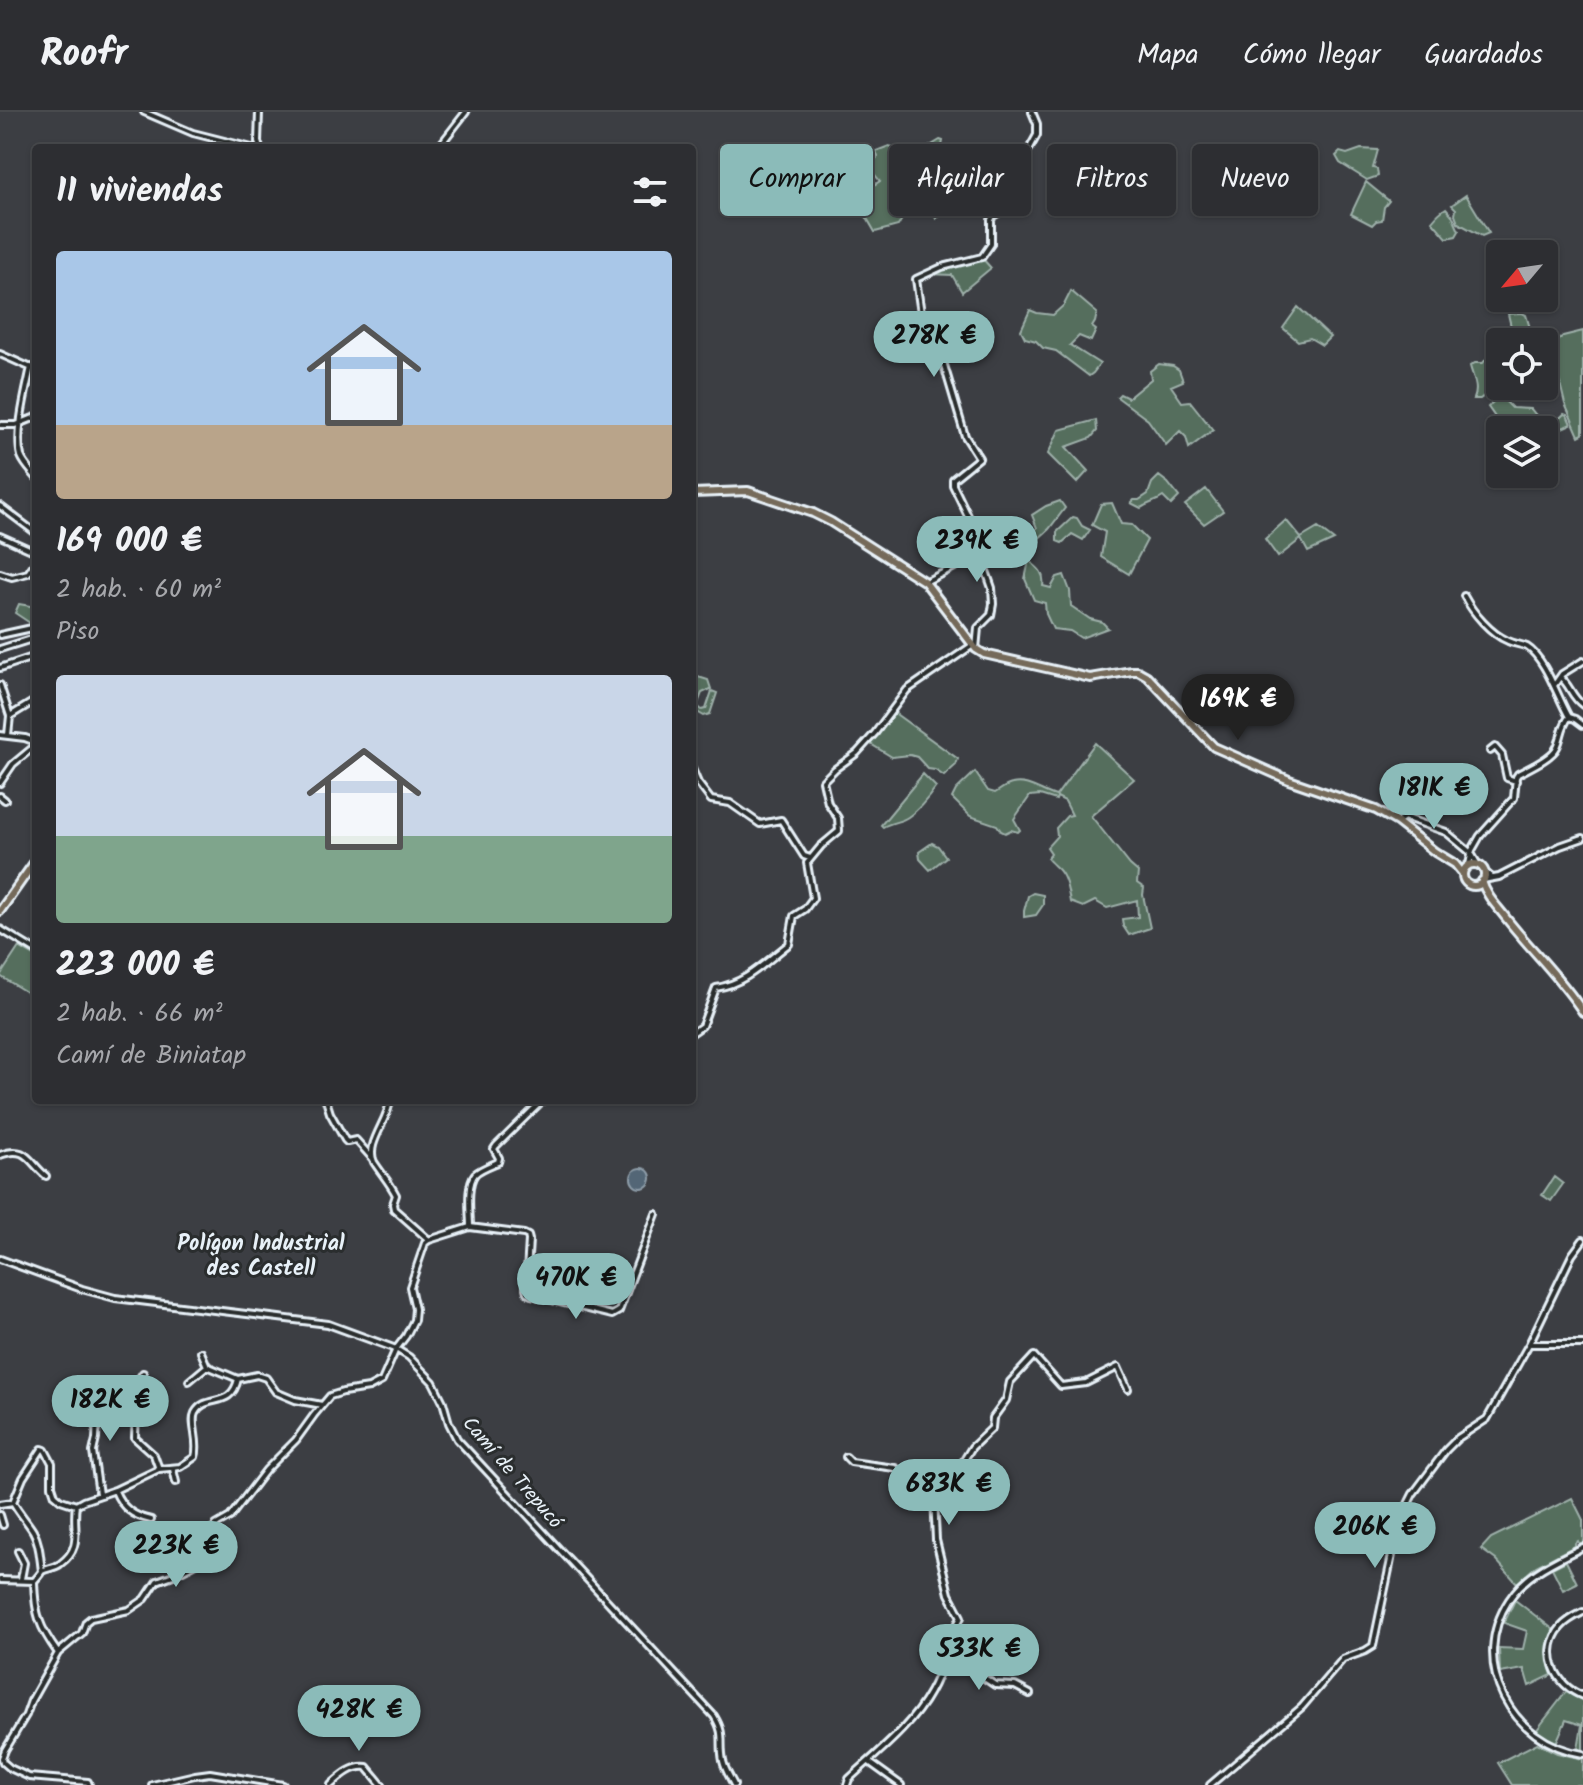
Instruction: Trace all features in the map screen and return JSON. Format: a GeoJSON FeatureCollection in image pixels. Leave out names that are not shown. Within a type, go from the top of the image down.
{"type":"FeatureCollection","features":[{"type":"Feature","properties":{"kind":"main road"},"geometry":{"type":"LineString","coordinates":[[696,493],[748,491],[813,513],[925,582],[974,647],[991,657],[1090,678],[1138,671],[1147,676],[1214,747],[1289,780],[1376,810],[1455,864],[1481,868],[1487,893],[1583,1012]]}},
{"type":"Feature","properties":{"kind":"main road"},"geometry":{"type":"LineString","coordinates":[[0,908],[32,866]]}},
{"type":"Feature","properties":{"kind":"main road"},"geometry":{"type":"LineString","coordinates":[[1466,868],[1466,882],[1487,893]]}},
{"type":"Feature","properties":{"kind":"main road"},"geometry":{"type":"LineString","coordinates":[[1473,886],[1483,880]]}},
{"type":"Feature","properties":{"kind":"street"},"geometry":{"type":"LineString","coordinates":[[144,112],[193,133],[236,144]]}},
{"type":"Feature","properties":{"kind":"street"},"geometry":{"type":"LineString","coordinates":[[259,112],[259,144]]}},
{"type":"Feature","properties":{"kind":"street"},"geometry":{"type":"LineString","coordinates":[[441,144],[466,112]]}},
{"type":"Feature","properties":{"kind":"street"},"geometry":{"type":"LineString","coordinates":[[696,1030],[702,1026],[716,988],[743,980],[789,944],[794,916],[805,909],[813,898],[807,863],[839,831],[838,818],[828,803],[823,781],[857,753],[907,690],[974,647],[981,623],[991,615],[992,588],[972,524],[953,485],[953,479],[979,458],[965,436],[944,365],[923,327],[916,279],[942,267],[982,257],[991,244],[991,220],[1003,210],[1009,199],[1015,175],[1037,135],[1032,112]]}},
{"type":"Feature","properties":{"kind":"street"},"geometry":{"type":"LineString","coordinates":[[0,362],[2,354],[32,369]]}},
{"type":"Feature","properties":{"kind":"street"},"geometry":{"type":"LineString","coordinates":[[32,373],[20,424],[21,456],[32,471]]}},
{"type":"Feature","properties":{"kind":"street"},"geometry":{"type":"LineString","coordinates":[[0,425],[20,424],[32,419]]}},
{"type":"Feature","properties":{"kind":"street"},"geometry":{"type":"LineString","coordinates":[[0,506],[32,530]]}},
{"type":"Feature","properties":{"kind":"street"},"geometry":{"type":"LineString","coordinates":[[0,536],[32,550]]}},
{"type":"Feature","properties":{"kind":"street"},"geometry":{"type":"LineString","coordinates":[[925,582],[980,554]]}},
{"type":"Feature","properties":{"kind":"street"},"geometry":{"type":"LineString","coordinates":[[0,573],[12,577],[28,573],[32,567]]}},
{"type":"Feature","properties":{"kind":"street"},"geometry":{"type":"LineString","coordinates":[[1464,596],[1495,633],[1507,641],[1527,647],[1555,684],[1569,717],[1583,725]]}},
{"type":"Feature","properties":{"kind":"street"},"geometry":{"type":"LineString","coordinates":[[0,635],[32,628]]}},
{"type":"Feature","properties":{"kind":"street"},"geometry":{"type":"LineString","coordinates":[[0,649],[32,639]]}},
{"type":"Feature","properties":{"kind":"street"},"geometry":{"type":"LineString","coordinates":[[0,668],[32,657]]}},
{"type":"Feature","properties":{"kind":"street"},"geometry":{"type":"LineString","coordinates":[[1555,684],[1583,661]]}},
{"type":"Feature","properties":{"kind":"street"},"geometry":{"type":"LineString","coordinates":[[1560,677],[1583,705]]}},
{"type":"Feature","properties":{"kind":"street"},"geometry":{"type":"LineString","coordinates":[[0,685],[10,716],[8,735]]}},
{"type":"Feature","properties":{"kind":"street"},"geometry":{"type":"LineString","coordinates":[[10,716],[32,702]]}},
{"type":"Feature","properties":{"kind":"street"},"geometry":{"type":"LineString","coordinates":[[1466,868],[1487,827],[1514,798],[1518,774],[1553,753],[1569,717]]}},
{"type":"Feature","properties":{"kind":"street"},"geometry":{"type":"LineString","coordinates":[[0,735],[32,742]]}},
{"type":"Feature","properties":{"kind":"street"},"geometry":{"type":"LineString","coordinates":[[0,783],[13,764],[32,747]]}},
{"type":"Feature","properties":{"kind":"street"},"geometry":{"type":"LineString","coordinates":[[1490,751],[1495,747],[1502,755],[1507,778],[1516,781]]}},
{"type":"Feature","properties":{"kind":"street"},"geometry":{"type":"LineString","coordinates":[[696,778],[711,800],[730,803],[760,824],[781,820],[804,856],[810,858]]}},
{"type":"Feature","properties":{"kind":"street"},"geometry":{"type":"LineString","coordinates":[[0,796],[5,800]]}},
{"type":"Feature","properties":{"kind":"street"},"geometry":{"type":"LineString","coordinates":[[1397,822],[1404,817],[1440,829],[1471,853],[1481,868],[1494,878]]}},
{"type":"Feature","properties":{"kind":"street"},"geometry":{"type":"LineString","coordinates":[[1483,880],[1494,878],[1583,838]]}},
{"type":"Feature","properties":{"kind":"street"},"geometry":{"type":"LineString","coordinates":[[0,929],[32,949]]}},
{"type":"Feature","properties":{"kind":"street"},"geometry":{"type":"LineString","coordinates":[[327,1104],[345,1140],[356,1140],[373,1159],[396,1195],[394,1209],[429,1240]]}},
{"type":"Feature","properties":{"kind":"street"},"geometry":{"type":"LineString","coordinates":[[373,1159],[371,1146],[390,1104]]}},
{"type":"Feature","properties":{"kind":"street"},"geometry":{"type":"LineString","coordinates":[[470,1227],[473,1177],[498,1162],[496,1146],[539,1104]]}},
{"type":"Feature","properties":{"kind":"street"},"geometry":{"type":"LineString","coordinates":[[0,1155],[18,1150],[46,1176]]}},
{"type":"Feature","properties":{"kind":"street"},"geometry":{"type":"LineString","coordinates":[[89,1785],[88,1782],[29,1777],[10,1768],[2,1758],[58,1653],[82,1633],[91,1618],[114,1614],[139,1604],[157,1581],[200,1561],[216,1525],[230,1517],[330,1396],[382,1381],[396,1349],[414,1320],[410,1287],[425,1243],[470,1227],[528,1236],[527,1292],[612,1315],[619,1311],[656,1214]]}},
{"type":"Feature","properties":{"kind":"street"},"geometry":{"type":"LineString","coordinates":[[1210,1785],[1302,1707],[1343,1659],[1373,1646],[1392,1555],[1413,1494],[1446,1450],[1487,1419],[1529,1344],[1572,1255],[1583,1240]]}},
{"type":"Feature","properties":{"kind":"street","name":"Camí de Trepucó"},"geometry":{"type":"LineString","coordinates":[[0,1259],[115,1298],[328,1324],[396,1349],[409,1357],[433,1382],[457,1439],[714,1716],[721,1727],[722,1759],[734,1785]]}},
{"type":"Feature","properties":{"kind":"street"},"geometry":{"type":"LineString","coordinates":[[1529,1344],[1583,1344]]}},
{"type":"Feature","properties":{"kind":"street"},"geometry":{"type":"LineString","coordinates":[[201,1352],[207,1366],[238,1379],[257,1375],[266,1378],[276,1392],[295,1400],[322,1405]]}},
{"type":"Feature","properties":{"kind":"street"},"geometry":{"type":"LineString","coordinates":[[847,1785],[849,1779],[917,1713],[948,1654],[952,1633],[961,1617],[949,1594],[936,1540],[934,1496],[972,1447],[992,1428],[993,1418],[1006,1400],[1010,1382],[1034,1356],[1061,1386],[1086,1383],[1118,1367],[1128,1389]]}},
{"type":"Feature","properties":{"kind":"street"},"geometry":{"type":"LineString","coordinates":[[189,1381],[207,1366]]}},
{"type":"Feature","properties":{"kind":"street"},"geometry":{"type":"LineString","coordinates":[[143,1373],[137,1382],[135,1438],[154,1455],[159,1469]]}},
{"type":"Feature","properties":{"kind":"street"},"geometry":{"type":"LineString","coordinates":[[13,1502],[23,1478],[42,1449],[52,1463],[55,1495],[76,1505],[159,1469],[188,1463],[195,1457],[198,1444],[196,1410],[231,1395],[238,1379]]}},
{"type":"Feature","properties":{"kind":"street"},"geometry":{"type":"LineString","coordinates":[[91,1399],[97,1416],[93,1452],[99,1494]]}},
{"type":"Feature","properties":{"kind":"street"},"geometry":{"type":"LineString","coordinates":[[846,1457],[851,1462],[895,1468],[934,1496]]}},
{"type":"Feature","properties":{"kind":"street"},"geometry":{"type":"LineString","coordinates":[[172,1468],[176,1482]]}},
{"type":"Feature","properties":{"kind":"street"},"geometry":{"type":"LineString","coordinates":[[115,1490],[127,1511],[151,1520]]}},
{"type":"Feature","properties":{"kind":"street"},"geometry":{"type":"LineString","coordinates":[[0,1504],[13,1502]]}},
{"type":"Feature","properties":{"kind":"street"},"geometry":{"type":"LineString","coordinates":[[13,1502],[39,1547],[42,1571]]}},
{"type":"Feature","properties":{"kind":"street"},"geometry":{"type":"LineString","coordinates":[[58,1653],[45,1635],[35,1608],[34,1581],[42,1571],[61,1564],[73,1551],[77,1532],[76,1505]]}},
{"type":"Feature","properties":{"kind":"street"},"geometry":{"type":"LineString","coordinates":[[0,1515],[3,1525]]}},
{"type":"Feature","properties":{"kind":"street"},"geometry":{"type":"LineString","coordinates":[[1583,1547],[1522,1583],[1501,1615],[1494,1648],[1497,1681],[1514,1715],[1551,1744],[1583,1754]]}},
{"type":"Feature","properties":{"kind":"street"},"geometry":{"type":"LineString","coordinates":[[18,1551],[24,1563],[21,1580]]}},
{"type":"Feature","properties":{"kind":"street"},"geometry":{"type":"LineString","coordinates":[[0,1580],[34,1581]]}},
{"type":"Feature","properties":{"kind":"street"},"geometry":{"type":"LineString","coordinates":[[1583,1612],[1562,1626],[1555,1635],[1552,1658],[1558,1678],[1565,1686],[1583,1696]]}},
{"type":"Feature","properties":{"kind":"street"},"geometry":{"type":"LineString","coordinates":[[948,1654],[995,1685],[1015,1686],[1030,1694]]}},
{"type":"Feature","properties":{"kind":"street"},"geometry":{"type":"LineString","coordinates":[[869,1762],[901,1785]]}},
{"type":"Feature","properties":{"kind":"street"},"geometry":{"type":"LineString","coordinates":[[331,1785],[345,1773],[367,1767],[382,1785]]}},
{"type":"Feature","properties":{"kind":"street"},"geometry":{"type":"LineString","coordinates":[[152,1785],[210,1773],[283,1785]]}},
{"type":"Feature","properties":{"kind":"green space"},"geometry":{"type":"Polygon","coordinates":[[[889,146],[889,216],[904,216],[898,226],[875,232],[866,216],[873,216],[873,186],[880,181],[873,172],[873,161],[878,157],[876,151],[889,146]]]}},
{"type":"Feature","properties":{"kind":"green space"},"geometry":{"type":"Polygon","coordinates":[[[1361,149],[1378,150],[1373,168],[1377,169],[1378,176],[1367,180],[1340,163],[1336,156],[1340,152],[1347,154],[1361,149]]]}},
{"type":"Feature","properties":{"kind":"green space"},"geometry":{"type":"Polygon","coordinates":[[[1366,182],[1389,201],[1384,207],[1382,220],[1372,225],[1351,214],[1366,182]]]}},
{"type":"Feature","properties":{"kind":"green space"},"geometry":{"type":"Polygon","coordinates":[[[1466,195],[1489,233],[1482,236],[1458,223],[1456,209],[1452,205],[1466,195]]]}},
{"type":"Feature","properties":{"kind":"green space"},"geometry":{"type":"Polygon","coordinates":[[[1446,208],[1459,231],[1456,236],[1447,238],[1432,221],[1446,208]]]}},
{"type":"Feature","properties":{"kind":"green space"},"geometry":{"type":"Polygon","coordinates":[[[982,258],[991,268],[962,292],[952,275],[929,274],[982,258]]]}},
{"type":"Feature","properties":{"kind":"green space"},"geometry":{"type":"Polygon","coordinates":[[[1071,291],[1097,313],[1092,327],[1096,330],[1091,341],[1079,336],[1070,345],[1100,364],[1089,376],[1056,351],[1025,338],[1021,330],[1030,310],[1053,315],[1064,305],[1071,291]]]}},
{"type":"Feature","properties":{"kind":"green space"},"geometry":{"type":"Polygon","coordinates":[[[1298,307],[1330,337],[1322,345],[1310,338],[1298,341],[1283,328],[1298,307]]]}},
{"type":"Feature","properties":{"kind":"green space"},"geometry":{"type":"Polygon","coordinates":[[[1508,314],[1526,315],[1530,328],[1511,328],[1508,314]]]}},
{"type":"Feature","properties":{"kind":"green space"},"geometry":{"type":"Polygon","coordinates":[[[1583,331],[1583,434],[1579,436],[1565,404],[1558,375],[1558,340],[1583,331]]]}},
{"type":"Feature","properties":{"kind":"green space"},"geometry":{"type":"Polygon","coordinates":[[[1486,359],[1486,394],[1474,399],[1476,386],[1470,366],[1483,363],[1486,359]]]}},
{"type":"Feature","properties":{"kind":"green space"},"geometry":{"type":"Polygon","coordinates":[[[1159,364],[1179,370],[1183,381],[1171,386],[1182,402],[1190,401],[1213,430],[1189,448],[1186,437],[1180,431],[1166,445],[1148,420],[1117,397],[1120,394],[1128,398],[1151,379],[1150,371],[1159,364]]]}},
{"type":"Feature","properties":{"kind":"green space"},"geometry":{"type":"Polygon","coordinates":[[[1495,400],[1504,400],[1512,408],[1531,409],[1537,416],[1494,416],[1488,407],[1495,400]]]}},
{"type":"Feature","properties":{"kind":"green space"},"geometry":{"type":"Polygon","coordinates":[[[1564,414],[1571,424],[1558,433],[1558,419],[1564,414]]]}},
{"type":"Feature","properties":{"kind":"green space"},"geometry":{"type":"Polygon","coordinates":[[[1096,420],[1097,431],[1091,438],[1066,447],[1088,471],[1077,483],[1048,454],[1059,430],[1096,420]]]}},
{"type":"Feature","properties":{"kind":"green space"},"geometry":{"type":"Polygon","coordinates":[[[1159,476],[1179,497],[1171,505],[1163,497],[1141,508],[1131,503],[1148,494],[1159,476]]]}},
{"type":"Feature","properties":{"kind":"green space"},"geometry":{"type":"Polygon","coordinates":[[[1206,489],[1223,511],[1204,524],[1185,505],[1206,489]]]}},
{"type":"Feature","properties":{"kind":"green space"},"geometry":{"type":"Polygon","coordinates":[[[1060,501],[1065,508],[1035,542],[1030,537],[1037,528],[1032,515],[1060,501]]]}},
{"type":"Feature","properties":{"kind":"green space"},"geometry":{"type":"Polygon","coordinates":[[[1112,503],[1121,524],[1132,525],[1147,540],[1129,574],[1101,557],[1105,532],[1092,525],[1101,504],[1112,503]]]}},
{"type":"Feature","properties":{"kind":"green space"},"geometry":{"type":"Polygon","coordinates":[[[1073,517],[1090,530],[1083,540],[1072,534],[1062,543],[1057,541],[1057,532],[1073,517]]]}},
{"type":"Feature","properties":{"kind":"green space"},"geometry":{"type":"Polygon","coordinates":[[[1286,520],[1301,538],[1318,528],[1334,540],[1308,552],[1301,539],[1278,557],[1265,539],[1286,520]]]}},
{"type":"Feature","properties":{"kind":"green space"},"geometry":{"type":"Polygon","coordinates":[[[1029,561],[1040,572],[1043,586],[1051,588],[1057,577],[1064,575],[1071,606],[1108,628],[1081,638],[1070,631],[1053,629],[1045,603],[1034,600],[1025,579],[1029,561]]]}},
{"type":"Feature","properties":{"kind":"green space"},"geometry":{"type":"Polygon","coordinates":[[[19,604],[32,606],[32,624],[15,613],[19,604]]]}},
{"type":"Feature","properties":{"kind":"green space"},"geometry":{"type":"Polygon","coordinates":[[[696,676],[708,680],[711,689],[702,693],[697,706],[702,710],[706,709],[712,691],[717,693],[710,714],[704,716],[696,711],[696,676]]]}},
{"type":"Feature","properties":{"kind":"green space"},"geometry":{"type":"Polygon","coordinates":[[[893,712],[958,759],[956,765],[944,776],[928,769],[917,757],[892,757],[869,743],[893,712]]]}},
{"type":"Feature","properties":{"kind":"green space"},"geometry":{"type":"Polygon","coordinates":[[[1095,743],[1134,779],[1091,816],[1138,872],[1137,883],[1144,888],[1150,928],[1129,935],[1122,919],[1138,917],[1137,900],[1107,908],[1095,901],[1083,907],[1070,902],[1063,876],[1047,858],[1051,853],[1047,847],[1057,836],[1056,828],[1072,815],[1065,801],[1057,797],[1056,800],[1040,795],[1030,796],[1014,819],[1020,830],[1005,833],[997,825],[970,816],[952,798],[975,772],[988,791],[995,793],[1018,783],[1056,796],[1095,743]]]}},
{"type":"Feature","properties":{"kind":"green space"},"geometry":{"type":"Polygon","coordinates":[[[923,774],[936,787],[933,791],[908,817],[883,827],[881,825],[923,774]]]}},
{"type":"Feature","properties":{"kind":"green space"},"geometry":{"type":"Polygon","coordinates":[[[932,843],[946,857],[930,870],[920,859],[919,852],[932,843]]]}},
{"type":"Feature","properties":{"kind":"green space"},"geometry":{"type":"Polygon","coordinates":[[[1033,893],[1043,895],[1043,905],[1036,915],[1024,917],[1028,896],[1033,893]]]}},
{"type":"Feature","properties":{"kind":"green space"},"geometry":{"type":"Polygon","coordinates":[[[19,947],[32,955],[32,996],[0,976],[19,947]]]}},
{"type":"Feature","properties":{"kind":"green space"},"geometry":{"type":"Polygon","coordinates":[[[1554,1177],[1563,1184],[1551,1201],[1542,1195],[1554,1177]]]}},
{"type":"Feature","properties":{"kind":"green space"},"geometry":{"type":"Polygon","coordinates":[[[1572,1498],[1583,1520],[1583,1542],[1579,1544],[1578,1541],[1575,1546],[1536,1566],[1517,1583],[1481,1549],[1491,1538],[1572,1498]]]}},
{"type":"Feature","properties":{"kind":"green space"},"geometry":{"type":"Polygon","coordinates":[[[1566,1561],[1577,1583],[1563,1590],[1552,1568],[1566,1561]]]}},
{"type":"Feature","properties":{"kind":"green space"},"geometry":{"type":"Polygon","coordinates":[[[1515,1600],[1554,1630],[1548,1652],[1552,1675],[1529,1686],[1524,1669],[1500,1673],[1499,1648],[1523,1649],[1527,1631],[1504,1623],[1515,1600]]]}},
{"type":"Feature","properties":{"kind":"green space"},"geometry":{"type":"Polygon","coordinates":[[[1566,1692],[1583,1700],[1583,1750],[1578,1749],[1582,1725],[1566,1720],[1556,1743],[1536,1731],[1566,1692]]]}},
{"type":"Feature","properties":{"kind":"green space"},"geometry":{"type":"Polygon","coordinates":[[[1537,1743],[1557,1753],[1583,1759],[1583,1785],[1512,1785],[1498,1763],[1537,1743]]]}},
{"type":"Feature","properties":{"kind":"water"},"geometry":{"type":"Polygon","coordinates":[[[641,1168],[648,1171],[651,1178],[648,1185],[641,1188],[634,1185],[631,1178],[634,1171],[641,1168]]]}},
{"type":"Feature","properties":{"kind":"district","name":"Polígon Industrial des Castell"},"geometry":{"type":"Point","coordinates":[261,1254]}}]}
